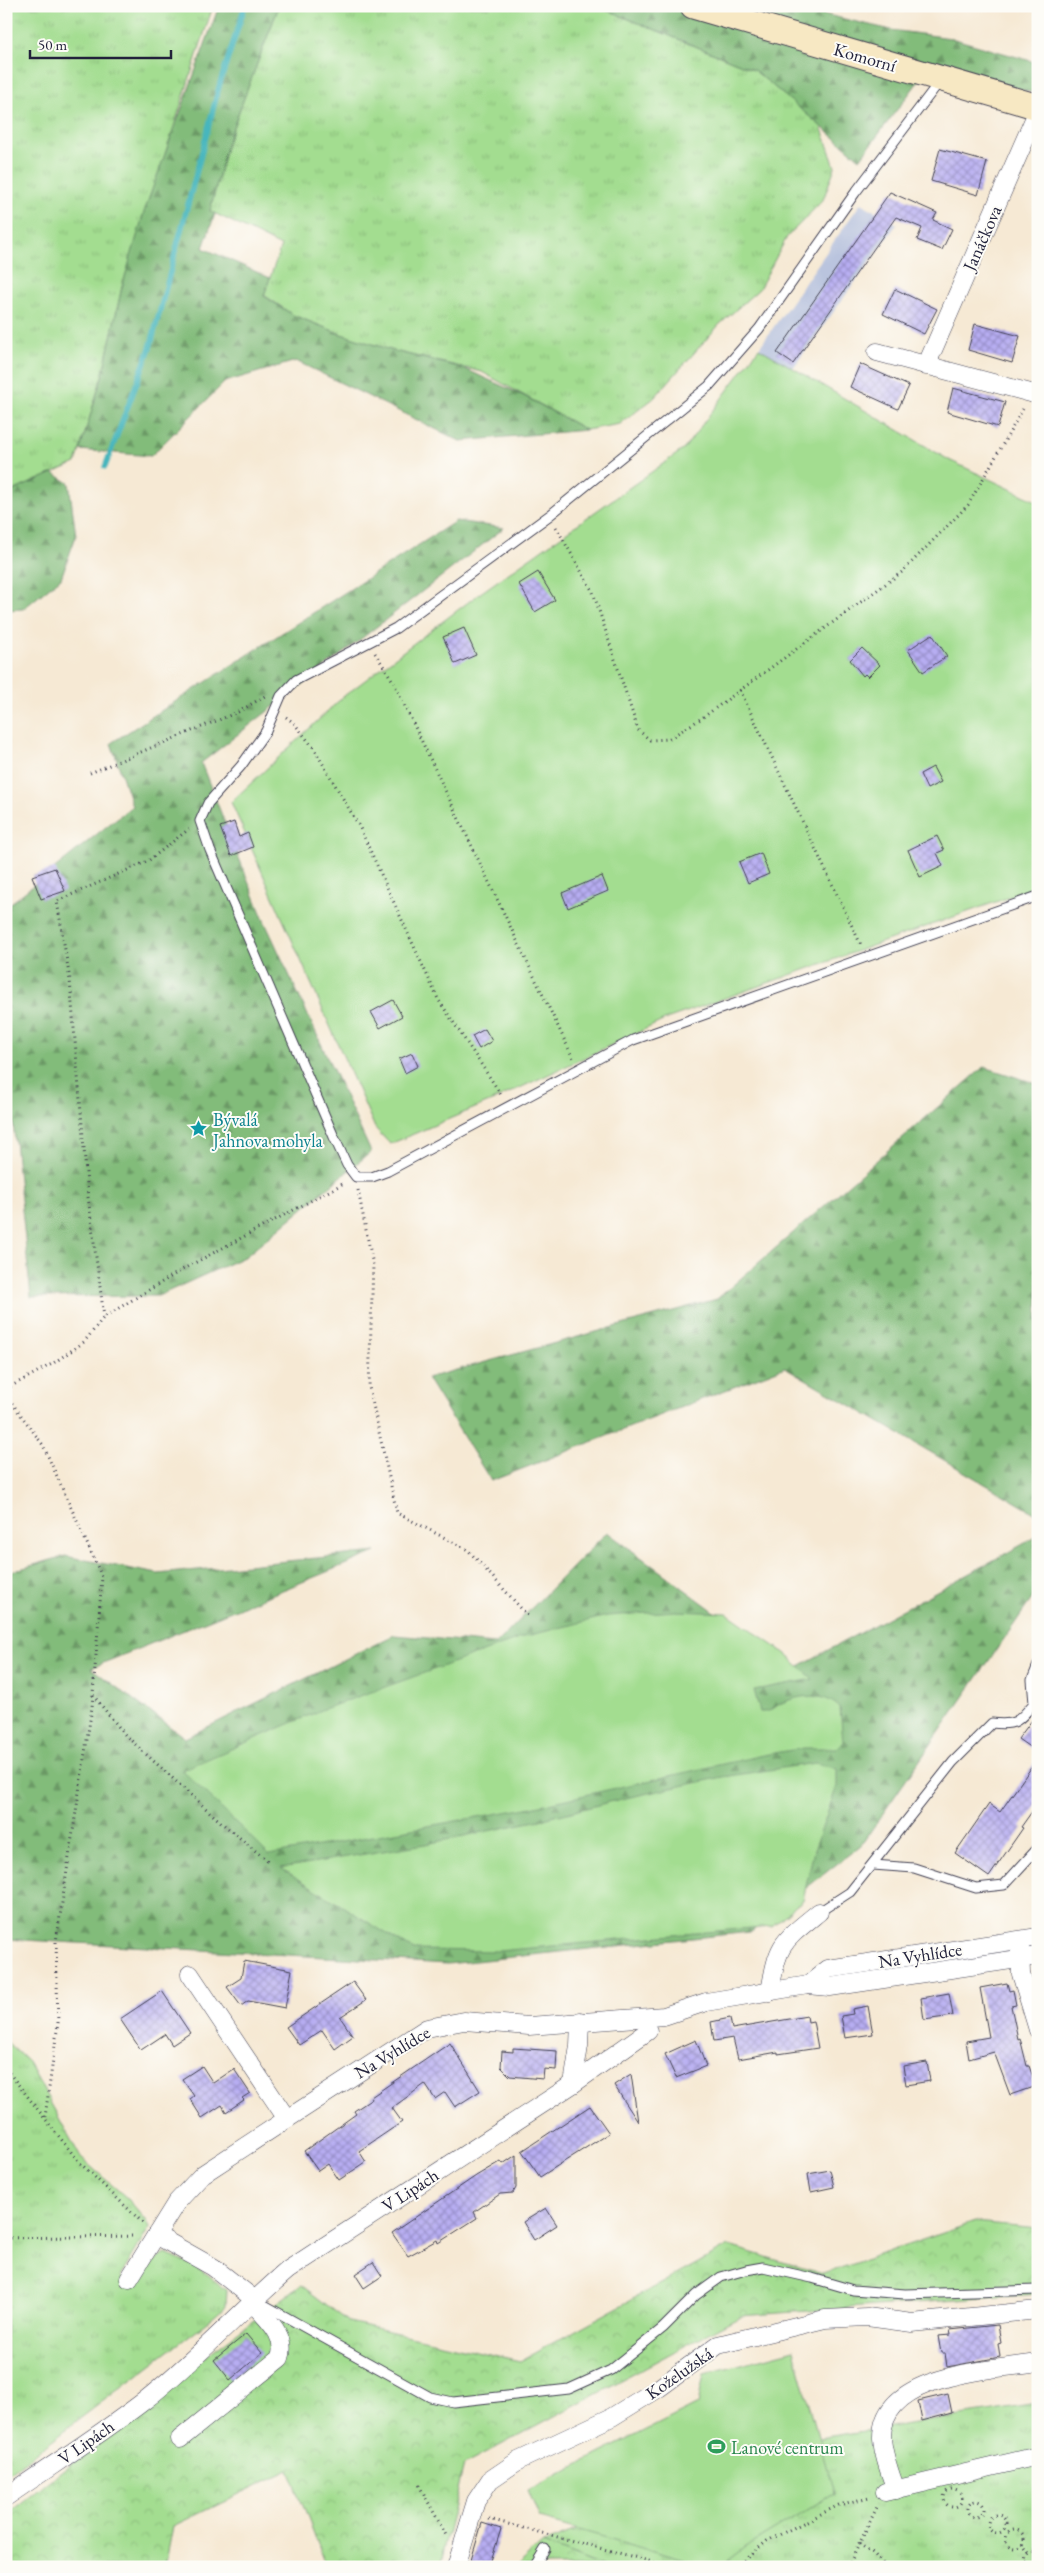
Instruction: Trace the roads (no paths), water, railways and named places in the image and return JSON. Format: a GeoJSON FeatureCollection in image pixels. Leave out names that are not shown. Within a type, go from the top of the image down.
{"type":"FeatureCollection","features":[{"type":"Feature","properties":{"kind":"street","name":"Komorní"},"geometry":{"type":"LineString","coordinates":[[693,6],[1038,109]]}},
{"type":"Feature","properties":{"kind":"street","name":"Janáčkova"},"geometry":{"type":"LineString","coordinates":[[926,366],[1038,109]]}},
{"type":"Feature","properties":{"kind":"street"},"geometry":{"type":"LineString","coordinates":[[877,352],[1034,394]]}},
{"type":"Feature","properties":{"kind":"street"},"geometry":{"type":"LineString","coordinates":[[770,1992],[775,1958],[786,1938],[818,1912]]}},
{"type":"Feature","properties":{"kind":"street","name":"Na Vyhlídce"},"geometry":{"type":"LineString","coordinates":[[808,1985],[828,1969],[1038,1937]]}},
{"type":"Feature","properties":{"kind":"street"},"geometry":{"type":"LineString","coordinates":[[1020,1940],[1020,1974],[1038,2030]]}},
{"type":"Feature","properties":{"kind":"street","name":"Na Vyhlídce"},"geometry":{"type":"LineString","coordinates":[[130,2279],[176,2202],[203,2174],[427,2028],[464,2021],[529,2026],[664,2016],[706,2002],[808,1985],[830,1987],[1038,1956]]}},
{"type":"Feature","properties":{"kind":"street"},"geometry":{"type":"LineString","coordinates":[[190,1974],[287,2119]]}},
{"type":"Feature","properties":{"kind":"street"},"geometry":{"type":"LineString","coordinates":[[573,2084],[579,2046],[580,2021]]}},
{"type":"Feature","properties":{"kind":"street","name":"V Lipách"},"geometry":{"type":"LineString","coordinates":[[6,2497],[144,2401],[202,2352],[253,2300],[288,2270],[573,2084],[648,2031]]}},
{"type":"Feature","properties":{"kind":"street"},"geometry":{"type":"LineString","coordinates":[[156,2235],[213,2266],[253,2300],[280,2336],[283,2349],[280,2358],[180,2439]]}},
{"type":"Feature","properties":{"kind":"street","name":"Koželužská"},"geometry":{"type":"LineString","coordinates":[[457,2564],[476,2501],[490,2480],[518,2461],[612,2417],[659,2388],[718,2345],[825,2320],[867,2317],[912,2323],[1038,2310]]}},
{"type":"Feature","properties":{"kind":"street"},"geometry":{"type":"LineString","coordinates":[[1038,2363],[943,2378],[924,2384],[894,2405],[882,2436],[890,2491],[1038,2456]]}},
{"type":"Feature","properties":{"kind":"lane"},"geometry":{"type":"LineString","coordinates":[[942,79],[855,193],[759,329],[709,386],[550,515],[396,628],[296,680],[280,696],[266,731],[241,766],[208,803],[200,820],[210,850],[334,1137],[347,1165],[356,1177],[372,1177],[388,1171],[633,1040],[1038,896]]}},
{"type":"Feature","properties":{"kind":"lane"},"geometry":{"type":"LineString","coordinates":[[818,1912],[850,1892],[953,1762],[992,1723],[1008,1725],[1019,1721],[1034,1703],[1032,1680],[1038,1665]]}},
{"type":"Feature","properties":{"kind":"lane"},"geometry":{"type":"LineString","coordinates":[[873,1865],[914,1868],[976,1888],[1004,1884],[1038,1848]]}},
{"type":"Feature","properties":{"kind":"lane"},"geometry":{"type":"LineString","coordinates":[[253,2300],[430,2397],[453,2402],[569,2389],[611,2370],[663,2328],[696,2295],[721,2277],[746,2270],[763,2268],[812,2278],[853,2290],[905,2294],[1038,2290]]}},
{"type":"Feature","properties":{"kind":"lane"},"geometry":{"type":"LineString","coordinates":[[534,2567],[545,2549]]}},
{"type":"Feature","properties":{"kind":"waterway"},"geometry":{"type":"LineString","coordinates":[[105,467],[150,348],[220,83],[245,6]]}},
{"type":"Feature","properties":{"kind":"place","name":"Bývalá Jahnova mohyla"},"geometry":{"type":"Point","coordinates":[199,1129]}},
{"type":"Feature","properties":{"kind":"place","name":"Lanové centrum"},"geometry":{"type":"Point","coordinates":[717,2447]}}]}
